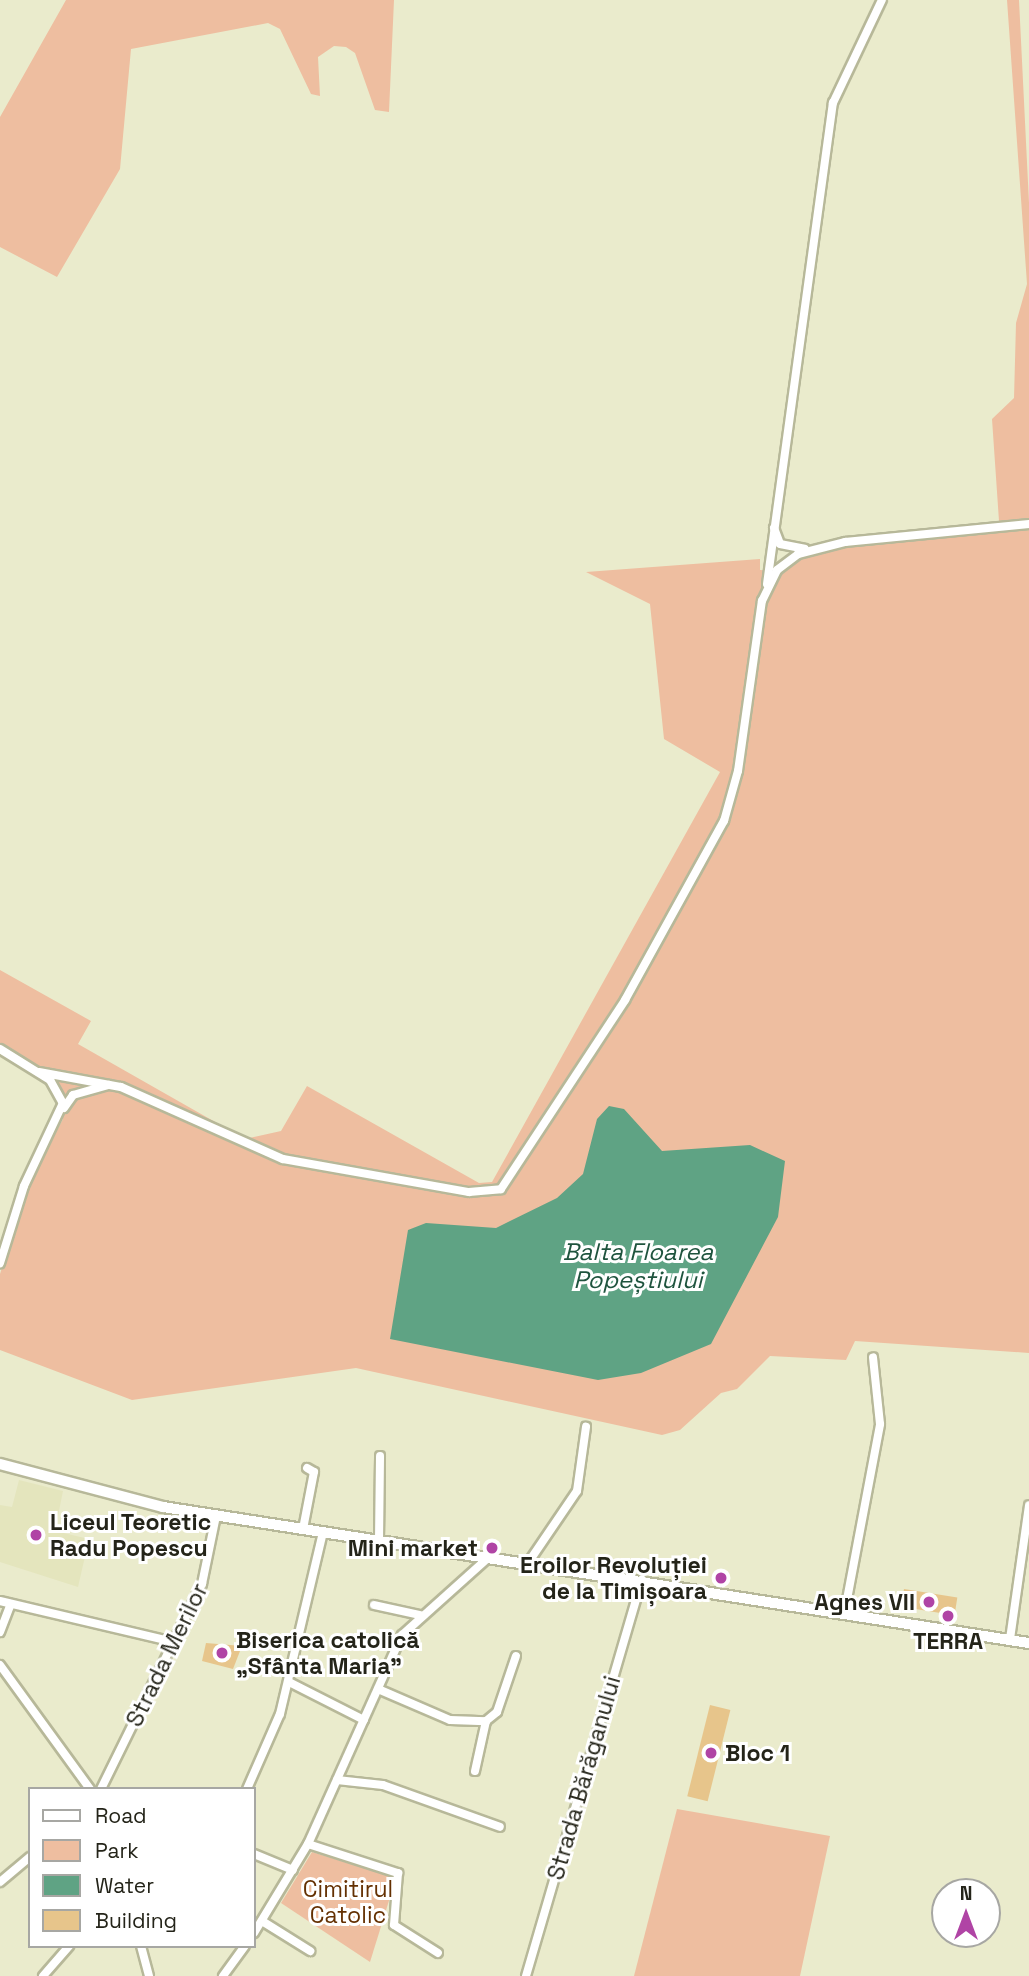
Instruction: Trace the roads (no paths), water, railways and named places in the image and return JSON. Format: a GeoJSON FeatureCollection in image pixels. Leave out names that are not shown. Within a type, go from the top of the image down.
{"type":"FeatureCollection","features":[{"type":"Feature","properties":{"kind":"main road"},"geometry":{"type":"LineString","coordinates":[[0,1464],[216,1516],[845,1610],[1029,1643]]}},
{"type":"Feature","properties":{"kind":"street"},"geometry":{"type":"LineString","coordinates":[[40,1072],[114,1085],[283,1159],[477,1193],[506,1185],[625,1000],[724,821],[766,587],[773,520],[833,103],[882,0]]}},
{"type":"Feature","properties":{"kind":"street"},"geometry":{"type":"LineString","coordinates":[[773,520],[783,546],[785,561]]}},
{"type":"Feature","properties":{"kind":"street"},"geometry":{"type":"LineString","coordinates":[[770,553],[783,546],[812,549],[1029,524]]}},
{"type":"Feature","properties":{"kind":"street"},"geometry":{"type":"LineString","coordinates":[[766,587],[785,561],[812,549]]}},
{"type":"Feature","properties":{"kind":"street"},"geometry":{"type":"LineString","coordinates":[[770,553],[785,561]]}},
{"type":"Feature","properties":{"kind":"street"},"geometry":{"type":"LineString","coordinates":[[0,1049],[40,1072],[58,1091],[72,1095],[114,1085]]}},
{"type":"Feature","properties":{"kind":"street"},"geometry":{"type":"LineString","coordinates":[[61,1114],[58,1091],[67,1077]]}},
{"type":"Feature","properties":{"kind":"street"},"geometry":{"type":"LineString","coordinates":[[0,1263],[24,1186],[72,1095],[76,1083],[67,1077]]}},
{"type":"Feature","properties":{"kind":"street"},"geometry":{"type":"LineString","coordinates":[[845,1610],[880,1424],[873,1357]]}},
{"type":"Feature","properties":{"kind":"street"},"geometry":{"type":"LineString","coordinates":[[528,1563],[577,1491],[586,1427]]}},
{"type":"Feature","properties":{"kind":"street"},"geometry":{"type":"LineString","coordinates":[[379,1540],[380,1456]]}},
{"type":"Feature","properties":{"kind":"street"},"geometry":{"type":"LineString","coordinates":[[303,1529],[314,1472],[307,1468]]}},
{"type":"Feature","properties":{"kind":"street"},"geometry":{"type":"LineString","coordinates":[[1010,1639],[1029,1505]]}},
{"type":"Feature","properties":{"kind":"street","name":"Strada Merilor"},"geometry":{"type":"LineString","coordinates":[[102,1787],[206,1574],[216,1516]]}},
{"type":"Feature","properties":{"kind":"street"},"geometry":{"type":"LineString","coordinates":[[248,1787],[289,1682],[323,1532]]}},
{"type":"Feature","properties":{"kind":"street"},"geometry":{"type":"LineString","coordinates":[[256,1930],[308,1844],[402,1635],[420,1615],[489,1557]]}},
{"type":"Feature","properties":{"kind":"street","name":"Strada Bărăganului"},"geometry":{"type":"LineString","coordinates":[[526,1976],[642,1580]]}},
{"type":"Feature","properties":{"kind":"street"},"geometry":{"type":"LineString","coordinates":[[0,1601],[173,1643]]}},
{"type":"Feature","properties":{"kind":"street"},"geometry":{"type":"LineString","coordinates":[[0,1632],[11,1604]]}},
{"type":"Feature","properties":{"kind":"street"},"geometry":{"type":"LineString","coordinates":[[374,1605],[420,1615]]}},
{"type":"Feature","properties":{"kind":"street"},"geometry":{"type":"LineString","coordinates":[[475,1771],[486,1721],[497,1712],[516,1656]]}},
{"type":"Feature","properties":{"kind":"street"},"geometry":{"type":"LineString","coordinates":[[0,1665],[89,1787]]}},
{"type":"Feature","properties":{"kind":"street"},"geometry":{"type":"LineString","coordinates":[[289,1682],[364,1720]]}},
{"type":"Feature","properties":{"kind":"street"},"geometry":{"type":"LineString","coordinates":[[378,1689],[450,1720],[486,1721]]}},
{"type":"Feature","properties":{"kind":"street"},"geometry":{"type":"LineString","coordinates":[[337,1780],[383,1785],[500,1827]]}},
{"type":"Feature","properties":{"kind":"street"},"geometry":{"type":"LineString","coordinates":[[308,1844],[398,1873],[394,1925],[438,1953]]}},
{"type":"Feature","properties":{"kind":"street"},"geometry":{"type":"LineString","coordinates":[[256,1855],[293,1870]]}},
{"type":"Feature","properties":{"kind":"street"},"geometry":{"type":"LineString","coordinates":[[0,1882],[28,1859]]}},
{"type":"Feature","properties":{"kind":"street"},"geometry":{"type":"LineString","coordinates":[[262,1921],[310,1951]]}},
{"type":"Feature","properties":{"kind":"street"},"geometry":{"type":"LineString","coordinates":[[43,1976],[67,1948]]}},
{"type":"Feature","properties":{"kind":"street"},"geometry":{"type":"LineString","coordinates":[[142,1948],[149,1976]]}},
{"type":"Feature","properties":{"kind":"street"},"geometry":{"type":"LineString","coordinates":[[223,1976],[244,1948]]}},
{"type":"Feature","properties":{"kind":"water","name":"Balta Floarea Popeștiului"},"geometry":{"type":"Polygon","coordinates":[[[609,1106],[624,1109],[662,1151],[750,1145],[785,1161],[778,1217],[711,1344],[641,1373],[598,1380],[390,1339],[408,1230],[426,1223],[496,1228],[557,1198],[583,1174],[597,1119],[609,1106]]]}},
{"type":"Feature","properties":{"kind":"place","name":"Liceul Teoretic Radu Popescu"},"geometry":{"type":"Point","coordinates":[36,1535]}},
{"type":"Feature","properties":{"kind":"place","name":"Mini market"},"geometry":{"type":"Point","coordinates":[492,1548]}},
{"type":"Feature","properties":{"kind":"place","name":"Eroilor Revoluției de la Timișoara"},"geometry":{"type":"Point","coordinates":[721,1578]}},
{"type":"Feature","properties":{"kind":"place","name":"Agnes VII"},"geometry":{"type":"Point","coordinates":[929,1602]}},
{"type":"Feature","properties":{"kind":"place","name":"TERRA"},"geometry":{"type":"Point","coordinates":[948,1616]}},
{"type":"Feature","properties":{"kind":"place","name":"Biserica catolică „Sfânta Maria”"},"geometry":{"type":"Point","coordinates":[222,1653]}},
{"type":"Feature","properties":{"kind":"place","name":"Bloc 1"},"geometry":{"type":"Point","coordinates":[711,1753]}},
{"type":"Feature","properties":{"kind":"park label","name":"Cimitirul Catolic"},"geometry":{"type":"Point","coordinates":[348,1902]}}]}
